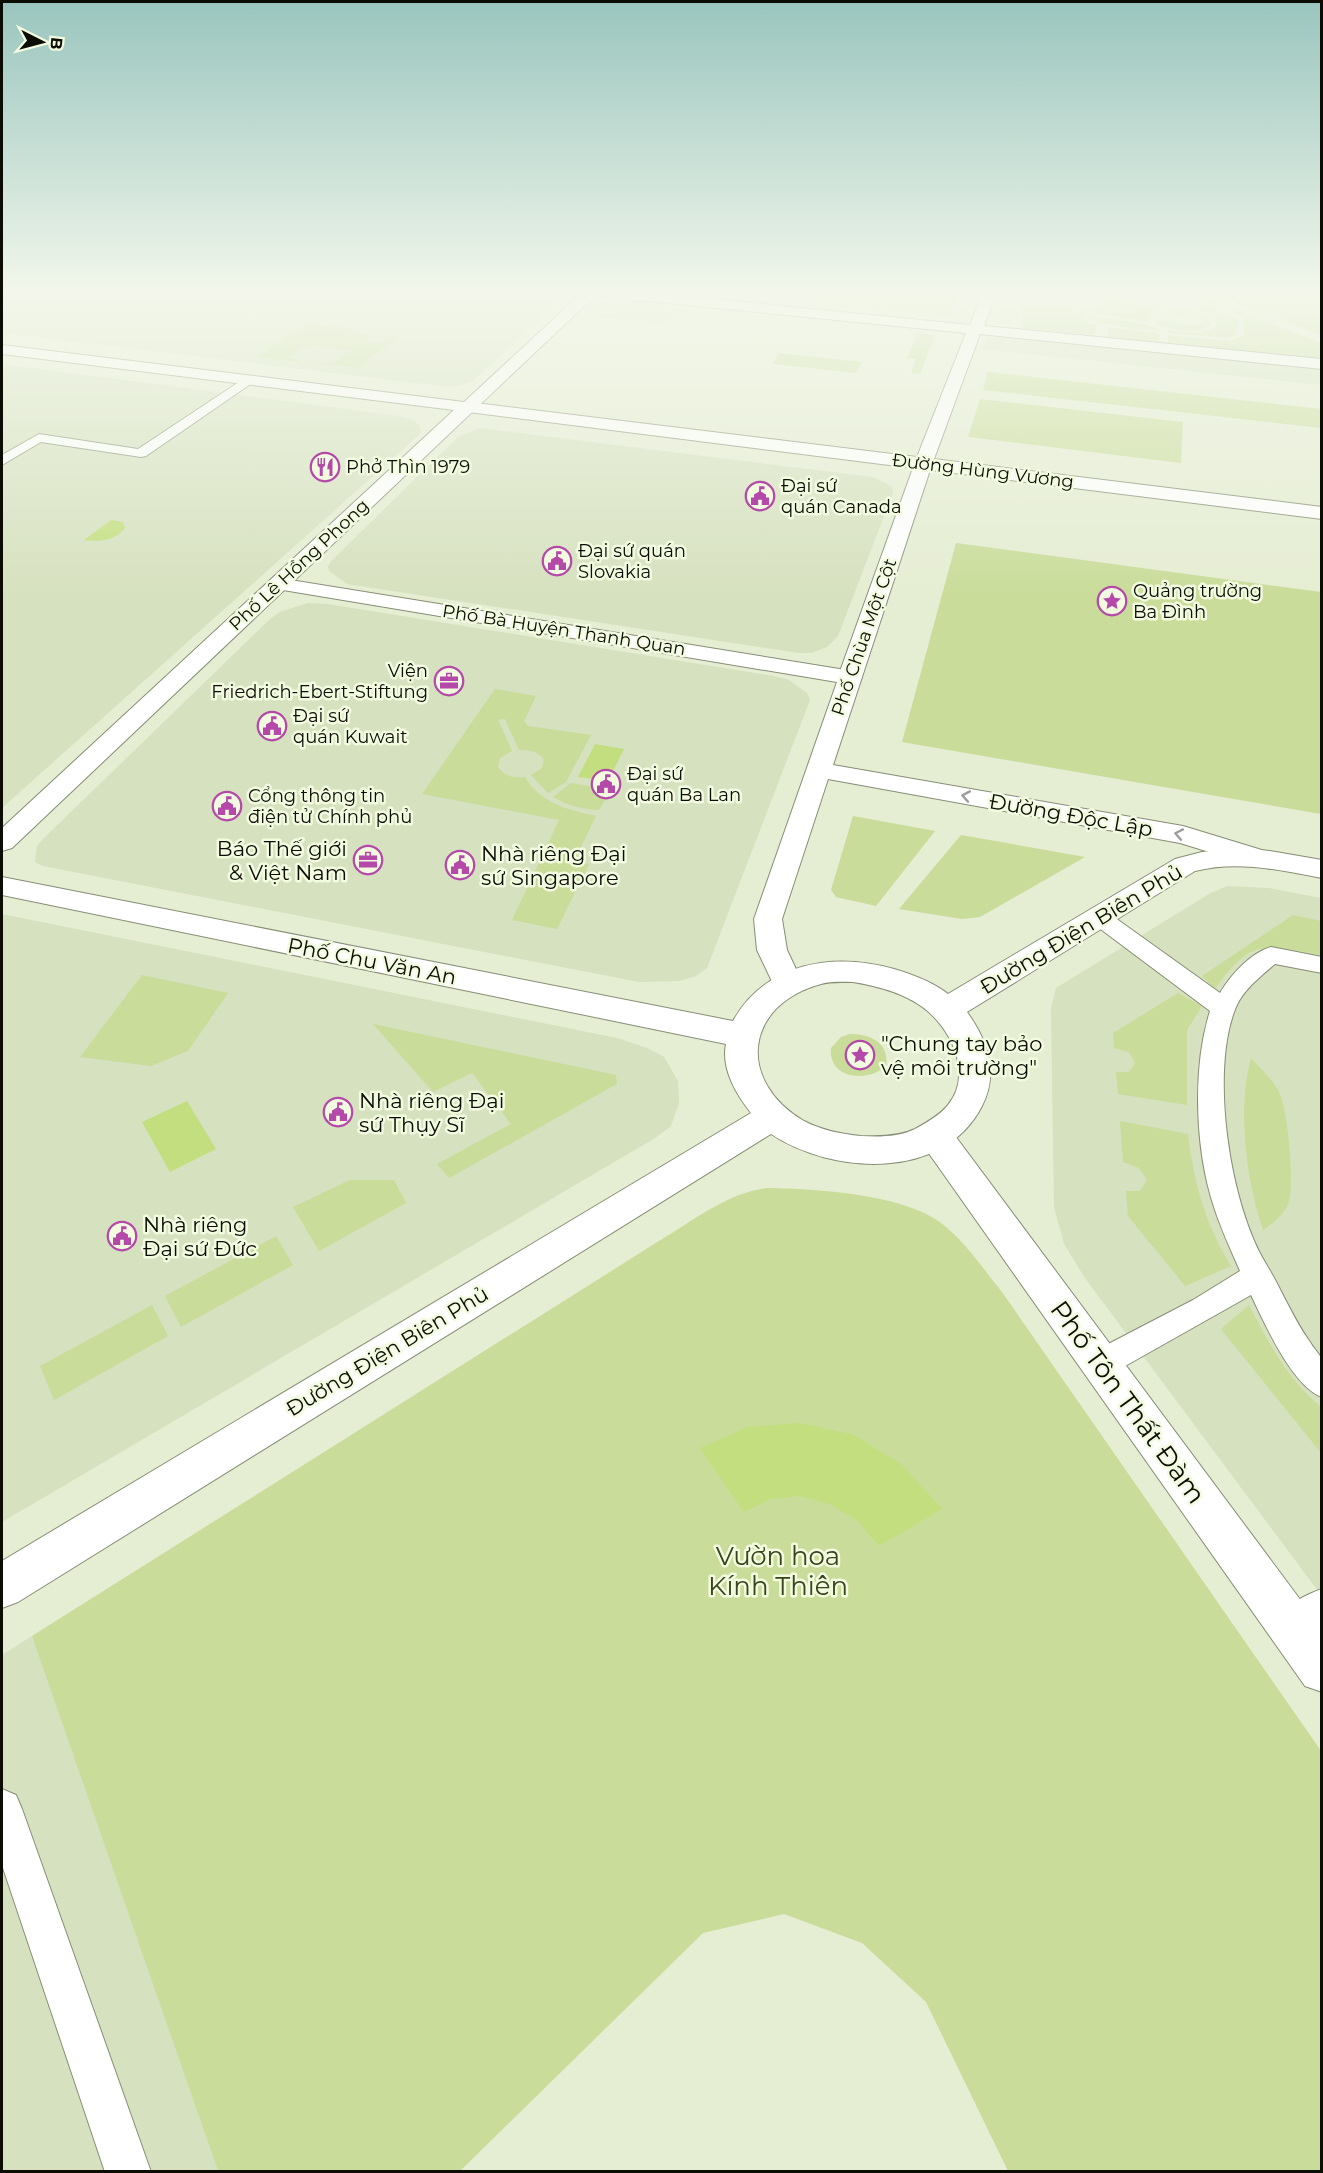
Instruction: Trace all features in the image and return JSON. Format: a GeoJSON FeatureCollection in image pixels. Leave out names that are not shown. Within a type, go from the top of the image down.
{"type":"FeatureCollection","features":[{"type":"Feature","properties":{"kind":"street","name":"Đường Hùng Vương"},"geometry":{"type":"LineString","coordinates":[[365,394],[1322,513]]}},
{"type":"Feature","properties":{"kind":"street","name":"Phố Lê Hồng Phong"},"geometry":{"type":"LineString","coordinates":[[2,842],[481,394]]}},
{"type":"Feature","properties":{"kind":"street","name":"Phố Chùa Một Cột"},"geometry":{"type":"LineString","coordinates":[[788,984],[772,950],[768,919],[923,464],[950,394]]}},
{"type":"Feature","properties":{"kind":"street","name":"Phố Bà Huyện Thanh Quan"},"geometry":{"type":"LineString","coordinates":[[278,584],[850,677]]}},
{"type":"Feature","properties":{"kind":"street","name":"Đường Độc Lập"},"geometry":{"type":"LineString","coordinates":[[818,770],[1184,835],[1255,857],[1322,869]]}},
{"type":"Feature","properties":{"kind":"street","name":"Đường Điện Biên Phủ"},"geometry":{"type":"LineString","coordinates":[[947,1010],[1185,865],[1206,858],[1255,857]]}},
{"type":"Feature","properties":{"kind":"street","name":"Phố Chu Văn An"},"geometry":{"type":"LineString","coordinates":[[2,886],[742,1035]]}},
{"type":"Feature","properties":{"kind":"street"},"geometry":{"type":"LineString","coordinates":[[853,971],[887,977],[920,990],[947,1010],[966,1034],[976,1062],[974,1089],[960,1115],[935,1135],[910,1146],[852,1150],[813,1140],[773,1116],[752,1090],[741,1062],[742,1035],[752,1014],[767,997],[788,984],[819,974],[853,971]]}},
{"type":"Feature","properties":{"kind":"street","name":"Đường Điện Biên Phủ"},"geometry":{"type":"LineString","coordinates":[[2,1586],[773,1116]]}},
{"type":"Feature","properties":{"kind":"street","name":"Phố Tôn Thất Đàm"},"geometry":{"type":"LineString","coordinates":[[935,1135],[1100,1364],[1306,1617],[1322,1669]]}},
{"type":"Feature","properties":{"kind":"lane"},"geometry":{"type":"LineString","coordinates":[[2,460],[39,438],[141,453],[227,394]]}},
{"type":"Feature","properties":{"kind":"lane"},"geometry":{"type":"LineString","coordinates":[[1099,917],[1223,1008]]}},
{"type":"Feature","properties":{"kind":"lane"},"geometry":{"type":"LineString","coordinates":[[1322,965],[1271,955],[1243,978],[1223,1008],[1217,1027],[1213,1054],[1218,1160],[1227,1205],[1290,1342],[1322,1383]]}},
{"type":"Feature","properties":{"kind":"lane"},"geometry":{"type":"LineString","coordinates":[[1100,1364],[1203,1309],[1258,1276]]}},
{"type":"Feature","properties":{"kind":"lane"},"geometry":{"type":"LineString","coordinates":[[2,1809],[128,2172]]}},
{"type":"Feature","properties":{"kind":"shaded area"},"geometry":{"type":"Polygon","coordinates":[[[2,394],[234,394],[398,416],[414,420],[420,426],[420,434],[2,808],[2,394]]]}},
{"type":"Feature","properties":{"kind":"shaded area"},"geometry":{"type":"Polygon","coordinates":[[[481,428],[872,477],[892,486],[893,493],[838,636],[827,647],[811,653],[347,584],[329,571],[328,566],[331,561],[459,436],[481,428]]]}},
{"type":"Feature","properties":{"kind":"shaded area"},"geometry":{"type":"Polygon","coordinates":[[[111,520],[123,522],[125,528],[117,536],[106,540],[84,540],[111,520]]]}},
{"type":"Feature","properties":{"kind":"shaded area"},"geometry":{"type":"Polygon","coordinates":[[[308,603],[328,604],[773,676],[789,680],[807,693],[810,700],[707,968],[696,976],[679,981],[639,982],[43,866],[35,862],[37,846],[44,838],[269,620],[280,612],[308,603]]]}},
{"type":"Feature","properties":{"kind":"shaded area"},"geometry":{"type":"Polygon","coordinates":[[[595,744],[624,749],[608,781],[578,777],[595,744]]]}},
{"type":"Feature","properties":{"kind":"shaded area"},"geometry":{"type":"Polygon","coordinates":[[[1227,886],[1269,888],[1321,898],[1321,1595],[1085,1278],[1064,1244],[1054,1207],[1051,1008],[1056,988],[1209,894],[1227,886]]]}},
{"type":"Feature","properties":{"kind":"shaded area"},"geometry":{"type":"Polygon","coordinates":[[[2,914],[617,1038],[647,1048],[664,1057],[678,1081],[679,1103],[671,1126],[655,1138],[2,1522],[2,914]]]}},
{"type":"Feature","properties":{"kind":"shaded area"},"geometry":{"type":"Polygon","coordinates":[[[187,1101],[216,1149],[170,1172],[142,1122],[187,1101]]]}},
{"type":"Feature","properties":{"kind":"shaded area"},"geometry":{"type":"Polygon","coordinates":[[[800,1423],[854,1435],[901,1464],[942,1509],[879,1546],[857,1520],[830,1504],[800,1496],[771,1499],[744,1512],[700,1448],[748,1427],[800,1423]]]}},
{"type":"Feature","properties":{"kind":"shaded area"},"geometry":{"type":"Polygon","coordinates":[[[32,1636],[218,2171],[2,2172],[2,1655],[32,1636]]]}},
{"type":"Feature","properties":{"kind":"green space"},"geometry":{"type":"Polygon","coordinates":[[[1022,394],[1190,394],[1321,409],[1321,428],[1022,394]]]}},
{"type":"Feature","properties":{"kind":"green space"},"geometry":{"type":"Polygon","coordinates":[[[980,399],[1183,422],[1181,463],[968,437],[980,399]]]}},
{"type":"Feature","properties":{"kind":"green space","name":"Quảng trường Ba Đình"},"geometry":{"type":"Polygon","coordinates":[[[956,543],[1321,592],[1321,814],[902,742],[956,543]]]}},
{"type":"Feature","properties":{"kind":"green space"},"geometry":{"type":"Polygon","coordinates":[[[495,689],[536,696],[524,721],[528,726],[591,735],[566,782],[548,793],[531,775],[542,768],[544,760],[542,757],[537,753],[519,750],[505,719],[498,720],[512,751],[500,758],[498,767],[504,773],[510,776],[525,777],[538,793],[556,804],[596,816],[574,861],[589,864],[557,929],[512,920],[559,820],[422,794],[495,689]]]}},
{"type":"Feature","properties":{"kind":"green space"},"geometry":{"type":"Polygon","coordinates":[[[571,783],[611,790],[599,810],[587,809],[564,803],[553,797],[571,783]]]}},
{"type":"Feature","properties":{"kind":"green space"},"geometry":{"type":"Polygon","coordinates":[[[853,816],[935,831],[876,906],[836,897],[831,890],[853,816]]]}},
{"type":"Feature","properties":{"kind":"green space"},"geometry":{"type":"Polygon","coordinates":[[[961,835],[1085,857],[980,917],[962,919],[899,909],[961,835]]]}},
{"type":"Feature","properties":{"kind":"green space"},"geometry":{"type":"Polygon","coordinates":[[[1293,915],[1321,921],[1321,955],[1286,949],[1260,949],[1239,960],[1215,989],[1202,976],[1293,915]]]}},
{"type":"Feature","properties":{"kind":"green space"},"geometry":{"type":"Polygon","coordinates":[[[142,975],[228,993],[188,1051],[151,1066],[80,1057],[142,975]]]}},
{"type":"Feature","properties":{"kind":"green space"},"geometry":{"type":"Polygon","coordinates":[[[1178,993],[1202,1006],[1187,1030],[1187,1105],[1118,1094],[1116,1072],[1129,1072],[1135,1063],[1129,1052],[1114,1048],[1113,1033],[1178,993]]]}},
{"type":"Feature","properties":{"kind":"green space"},"geometry":{"type":"Polygon","coordinates":[[[373,1024],[616,1075],[617,1084],[449,1178],[437,1164],[511,1124],[472,1073],[433,1092],[373,1024]]]}},
{"type":"Feature","properties":{"kind":"green space"},"geometry":{"type":"Polygon","coordinates":[[[850,1034],[865,1036],[877,1041],[885,1051],[886,1066],[869,1075],[850,1075],[842,1072],[832,1058],[831,1048],[841,1037],[850,1034]]]}},
{"type":"Feature","properties":{"kind":"green space"},"geometry":{"type":"Polygon","coordinates":[[[1251,1058],[1269,1077],[1282,1099],[1289,1146],[1291,1181],[1288,1204],[1281,1216],[1263,1230],[1252,1189],[1245,1144],[1245,1100],[1251,1058]]]}},
{"type":"Feature","properties":{"kind":"green space"},"geometry":{"type":"Polygon","coordinates":[[[1120,1121],[1188,1134],[1202,1203],[1214,1234],[1231,1266],[1185,1286],[1128,1216],[1126,1191],[1140,1191],[1147,1180],[1139,1168],[1123,1162],[1120,1121]]]}},
{"type":"Feature","properties":{"kind":"green space"},"geometry":{"type":"Polygon","coordinates":[[[350,1180],[394,1180],[406,1203],[319,1251],[293,1207],[350,1180]]]}},
{"type":"Feature","properties":{"kind":"green space","name":"Vườn hoa Kính Thiên"},"geometry":{"type":"Polygon","coordinates":[[[768,1188],[834,1192],[905,1205],[925,1213],[958,1238],[1002,1292],[1321,1751],[1321,2171],[1008,2171],[926,2002],[862,1943],[784,1914],[703,1933],[460,2171],[218,2171],[32,1636],[698,1216],[739,1195],[768,1188]]]}},
{"type":"Feature","properties":{"kind":"green space"},"geometry":{"type":"Polygon","coordinates":[[[276,1236],[293,1265],[181,1327],[165,1296],[276,1236]]]}},
{"type":"Feature","properties":{"kind":"green space"},"geometry":{"type":"Polygon","coordinates":[[[152,1305],[168,1336],[54,1400],[40,1366],[152,1305]]]}},
{"type":"Feature","properties":{"kind":"green space"},"geometry":{"type":"Polygon","coordinates":[[[1249,1305],[1271,1346],[1289,1373],[1321,1407],[1321,1453],[1221,1329],[1249,1305]]]}},
{"type":"Feature","properties":{"kind":"place","name":"Phở Thìn 1979"},"geometry":{"type":"Point","coordinates":[325,467]}},
{"type":"Feature","properties":{"kind":"place","name":"Đại sứ quán Canada"},"geometry":{"type":"Point","coordinates":[760,496]}},
{"type":"Feature","properties":{"kind":"place","name":"Đại sứ quán Slovakia"},"geometry":{"type":"Point","coordinates":[557,561]}},
{"type":"Feature","properties":{"kind":"place","name":"Quảng trường Ba Đình"},"geometry":{"type":"Point","coordinates":[1112,601]}},
{"type":"Feature","properties":{"kind":"place","name":"Viện Friedrich-Ebert-Stiftung"},"geometry":{"type":"Point","coordinates":[449,681]}},
{"type":"Feature","properties":{"kind":"place","name":"Đại sứ quán Kuwait"},"geometry":{"type":"Point","coordinates":[272,726]}},
{"type":"Feature","properties":{"kind":"place","name":"Đại sứ quán Ba Lan"},"geometry":{"type":"Point","coordinates":[606,784]}},
{"type":"Feature","properties":{"kind":"place","name":"Cổng thông tin điện tử Chính phủ"},"geometry":{"type":"Point","coordinates":[227,806]}},
{"type":"Feature","properties":{"kind":"place","name":"Báo Thế giới & Việt Nam"},"geometry":{"type":"Point","coordinates":[368,860]}},
{"type":"Feature","properties":{"kind":"place","name":"Nhà riêng Đại sứ Singapore"},"geometry":{"type":"Point","coordinates":[460,865]}},
{"type":"Feature","properties":{"kind":"place","name":"\"Chung tay bảo vệ môi trường\""},"geometry":{"type":"Point","coordinates":[860,1055]}},
{"type":"Feature","properties":{"kind":"place","name":"Nhà riêng Đại sứ Thụy Sĩ"},"geometry":{"type":"Point","coordinates":[338,1112]}},
{"type":"Feature","properties":{"kind":"place","name":"Nhà riêng Đại sứ Đức"},"geometry":{"type":"Point","coordinates":[122,1236]}}]}
